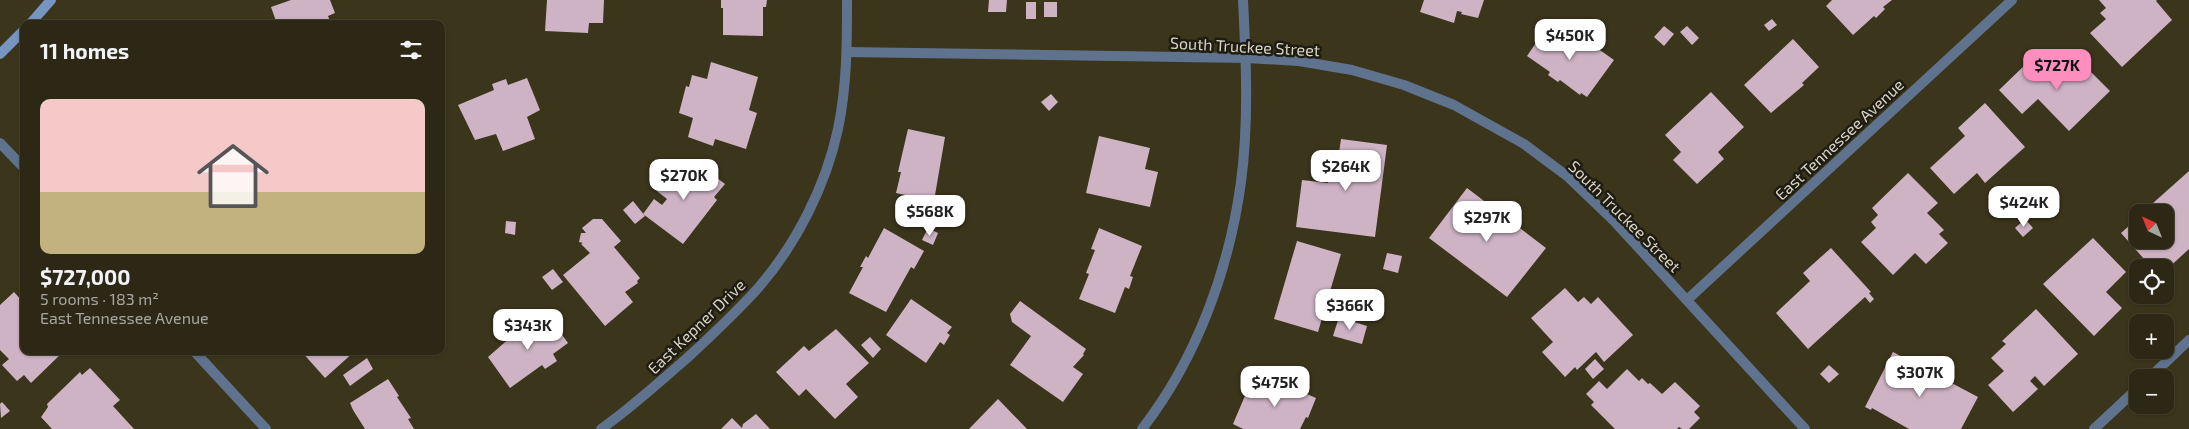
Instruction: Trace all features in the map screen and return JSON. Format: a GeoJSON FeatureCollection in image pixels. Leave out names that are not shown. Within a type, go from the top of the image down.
{"type":"FeatureCollection","features":[{"type":"Feature","properties":{"kind":"street"},"geometry":{"type":"LineString","coordinates":[[34,20],[52,0]]}},
{"type":"Feature","properties":{"kind":"street","name":"East Kepner Drive"},"geometry":{"type":"LineString","coordinates":[[601,429],[650,391],[727,321],[760,286],[795,238],[820,186],[838,130],[847,52],[847,0]]}},
{"type":"Feature","properties":{"kind":"street"},"geometry":{"type":"LineString","coordinates":[[1142,429],[1158,409],[1185,362],[1208,313],[1225,261],[1241,182],[1245,127],[1246,58],[1243,0]]}},
{"type":"Feature","properties":{"kind":"street","name":"East Tennessee Avenue"},"geometry":{"type":"LineString","coordinates":[[1687,300],[2012,0]]}},
{"type":"Feature","properties":{"kind":"street"},"geometry":{"type":"LineString","coordinates":[[0,54],[20,34]]}},
{"type":"Feature","properties":{"kind":"street","name":"South Truckee Street"},"geometry":{"type":"LineString","coordinates":[[847,52],[1246,58],[1299,61],[1352,70],[1404,85],[1454,105],[1524,144],[1567,176],[1615,222],[1805,429]]}},
{"type":"Feature","properties":{"kind":"street"},"geometry":{"type":"LineString","coordinates":[[0,143],[20,164]]}},
{"type":"Feature","properties":{"kind":"street"},"geometry":{"type":"LineString","coordinates":[[2158,369],[2189,340]]}},
{"type":"Feature","properties":{"kind":"street"},"geometry":{"type":"LineString","coordinates":[[198,355],[266,429]]}},
{"type":"Feature","properties":{"kind":"street"},"geometry":{"type":"LineString","coordinates":[[2094,429],[2129,396]]}},
{"type":"Feature","properties":{"kind":"building"},"geometry":{"type":"Polygon","coordinates":[[[291,0],[330,0],[335,13],[328,16],[330,20],[276,20],[271,7],[291,0]]]}},
{"type":"Feature","properties":{"kind":"building"},"geometry":{"type":"Polygon","coordinates":[[[547,0],[604,0],[603,23],[589,23],[588,33],[545,31],[547,0]]]}},
{"type":"Feature","properties":{"kind":"building"},"geometry":{"type":"Polygon","coordinates":[[[721,0],[767,0],[766,7],[763,7],[763,36],[723,35],[723,8],[721,8],[721,0]]]}},
{"type":"Feature","properties":{"kind":"building"},"geometry":{"type":"Polygon","coordinates":[[[989,0],[1007,0],[1006,12],[988,12],[989,0]]]}},
{"type":"Feature","properties":{"kind":"building"},"geometry":{"type":"Polygon","coordinates":[[[1424,0],[1484,0],[1478,18],[1461,14],[1462,12],[1457,11],[1454,23],[1420,12],[1424,0]]]}},
{"type":"Feature","properties":{"kind":"building"},"geometry":{"type":"Polygon","coordinates":[[[1832,0],[1892,0],[1883,7],[1885,9],[1876,18],[1874,16],[1853,35],[1826,6],[1832,0]]]}},
{"type":"Feature","properties":{"kind":"building"},"geometry":{"type":"Polygon","coordinates":[[[2099,0],[2157,0],[2172,20],[2122,67],[2090,33],[2106,19],[2100,13],[2106,8],[2099,0]]]}},
{"type":"Feature","properties":{"kind":"building"},"geometry":{"type":"Polygon","coordinates":[[[1026,2],[1036,2],[1036,19],[1026,19],[1026,2]]]}},
{"type":"Feature","properties":{"kind":"building"},"geometry":{"type":"Polygon","coordinates":[[[1044,2],[1057,2],[1057,17],[1044,17],[1044,2]]]}},
{"type":"Feature","properties":{"kind":"building"},"geometry":{"type":"Polygon","coordinates":[[[1772,19],[1777,25],[1769,31],[1764,25],[1772,19]]]}},
{"type":"Feature","properties":{"kind":"building"},"geometry":{"type":"Polygon","coordinates":[[[1549,24],[1573,40],[1575,38],[1595,51],[1597,48],[1614,60],[1587,97],[1581,93],[1580,95],[1560,80],[1558,82],[1548,75],[1550,72],[1527,56],[1549,24]]]}},
{"type":"Feature","properties":{"kind":"building"},"geometry":{"type":"Polygon","coordinates":[[[1664,26],[1674,34],[1664,46],[1654,37],[1664,26]]]}},
{"type":"Feature","properties":{"kind":"building"},"geometry":{"type":"Polygon","coordinates":[[[1687,26],[1699,38],[1692,45],[1680,32],[1687,26]]]}},
{"type":"Feature","properties":{"kind":"building"},"geometry":{"type":"Polygon","coordinates":[[[1793,39],[1819,67],[1802,83],[1804,85],[1771,113],[1744,85],[1793,39]]]}},
{"type":"Feature","properties":{"kind":"building"},"geometry":{"type":"Polygon","coordinates":[[[2075,56],[2110,91],[2069,131],[2038,99],[2022,114],[1999,90],[2026,64],[2040,78],[2051,68],[2053,70],[2058,65],[2061,69],[2075,56]]]}},
{"type":"Feature","properties":{"kind":"building"},"geometry":{"type":"Polygon","coordinates":[[[711,62],[758,77],[749,110],[757,113],[746,149],[715,139],[713,146],[688,137],[693,118],[679,113],[686,86],[689,87],[692,75],[707,79],[711,62]]]}},
{"type":"Feature","properties":{"kind":"building"},"geometry":{"type":"Polygon","coordinates":[[[527,78],[540,110],[527,117],[535,139],[503,151],[496,134],[475,140],[458,105],[494,90],[492,84],[506,79],[508,85],[527,78]]]}},
{"type":"Feature","properties":{"kind":"building"},"geometry":{"type":"Polygon","coordinates":[[[1711,92],[1744,127],[1718,152],[1724,159],[1697,184],[1673,160],[1681,152],[1665,135],[1711,92]]]}},
{"type":"Feature","properties":{"kind":"building"},"geometry":{"type":"Polygon","coordinates":[[[1051,94],[1058,102],[1049,111],[1041,102],[1051,94]]]}},
{"type":"Feature","properties":{"kind":"building"},"geometry":{"type":"Polygon","coordinates":[[[1985,103],[2025,147],[1985,183],[1977,173],[1954,194],[1930,168],[1965,136],[1958,128],[1985,103]]]}},
{"type":"Feature","properties":{"kind":"building"},"geometry":{"type":"Polygon","coordinates":[[[908,129],[945,137],[934,201],[896,193],[901,172],[898,172],[908,129]]]}},
{"type":"Feature","properties":{"kind":"building"},"geometry":{"type":"Polygon","coordinates":[[[1099,136],[1150,148],[1145,169],[1158,172],[1150,207],[1086,193],[1099,136]]]}},
{"type":"Feature","properties":{"kind":"building"},"geometry":{"type":"Polygon","coordinates":[[[1341,139],[1387,145],[1375,237],[1296,227],[1302,180],[1328,183],[1329,172],[1336,173],[1341,139]]]}},
{"type":"Feature","properties":{"kind":"building"},"geometry":{"type":"Polygon","coordinates":[[[696,162],[725,184],[714,197],[717,200],[683,244],[643,214],[654,199],[662,205],[667,199],[653,188],[669,166],[685,177],[696,162]]]}},
{"type":"Feature","properties":{"kind":"building"},"geometry":{"type":"Polygon","coordinates":[[[2189,171],[2189,249],[2174,263],[2174,259],[2144,259],[2135,249],[2174,249],[2174,204],[2152,204],[2189,171]]]}},
{"type":"Feature","properties":{"kind":"building"},"geometry":{"type":"Polygon","coordinates":[[[1908,173],[1938,203],[1927,213],[1944,230],[1939,234],[1948,243],[1926,264],[1915,253],[1893,275],[1861,242],[1876,228],[1871,222],[1878,215],[1872,208],[1908,173]]]}},
{"type":"Feature","properties":{"kind":"building"},"geometry":{"type":"Polygon","coordinates":[[[1467,188],[1496,210],[1493,213],[1513,229],[1516,225],[1546,248],[1507,297],[1429,238],[1467,188]]]}},
{"type":"Feature","properties":{"kind":"building"},"geometry":{"type":"Polygon","coordinates":[[[633,201],[645,216],[635,224],[623,210],[633,201]]]}},
{"type":"Feature","properties":{"kind":"building"},"geometry":{"type":"Polygon","coordinates":[[[593,219],[602,219],[621,241],[614,247],[640,278],[637,281],[638,283],[625,292],[633,302],[605,326],[563,275],[590,253],[581,244],[583,243],[579,242],[581,233],[586,233],[582,228],[593,219]]]}},
{"type":"Feature","properties":{"kind":"building"},"geometry":{"type":"Polygon","coordinates":[[[2025,219],[2033,228],[2023,237],[2015,228],[2025,219]]]}},
{"type":"Feature","properties":{"kind":"building"},"geometry":{"type":"Polygon","coordinates":[[[506,221],[516,222],[515,235],[505,233],[506,221]]]}},
{"type":"Feature","properties":{"kind":"building"},"geometry":{"type":"Polygon","coordinates":[[[2129,226],[2129,242],[2121,233],[2129,226]]]}},
{"type":"Feature","properties":{"kind":"building"},"geometry":{"type":"Polygon","coordinates":[[[884,228],[924,251],[914,269],[911,267],[886,312],[849,293],[863,267],[860,267],[866,256],[868,258],[884,228]]]}},
{"type":"Feature","properties":{"kind":"building"},"geometry":{"type":"Polygon","coordinates":[[[928,228],[938,233],[933,245],[922,240],[928,228]]]}},
{"type":"Feature","properties":{"kind":"building"},"geometry":{"type":"Polygon","coordinates":[[[1099,228],[1142,246],[1130,276],[1133,277],[1129,289],[1125,287],[1115,313],[1079,299],[1089,274],[1086,273],[1095,250],[1091,249],[1099,228]]]}},
{"type":"Feature","properties":{"kind":"building"},"geometry":{"type":"Polygon","coordinates":[[[2093,238],[2126,272],[2106,292],[2122,308],[2094,336],[2043,284],[2093,238]]]}},
{"type":"Feature","properties":{"kind":"building"},"geometry":{"type":"Polygon","coordinates":[[[1297,241],[1341,254],[1318,332],[1274,319],[1297,241]]]}},
{"type":"Feature","properties":{"kind":"building"},"geometry":{"type":"Polygon","coordinates":[[[1831,248],[1871,292],[1869,293],[1874,299],[1870,303],[1865,297],[1808,349],[1776,313],[1810,281],[1803,273],[1831,248]]]}},
{"type":"Feature","properties":{"kind":"building"},"geometry":{"type":"Polygon","coordinates":[[[1387,253],[1402,256],[1398,273],[1383,269],[1387,253]]]}},
{"type":"Feature","properties":{"kind":"building"},"geometry":{"type":"Polygon","coordinates":[[[553,269],[563,282],[552,290],[542,277],[553,269]]]}},
{"type":"Feature","properties":{"kind":"building"},"geometry":{"type":"Polygon","coordinates":[[[1565,288],[1578,302],[1584,297],[1591,304],[1598,297],[1633,335],[1604,362],[1596,352],[1577,370],[1575,367],[1565,377],[1542,352],[1553,342],[1531,318],[1565,288]]]}},
{"type":"Feature","properties":{"kind":"building"},"geometry":{"type":"Polygon","coordinates":[[[14,292],[20,299],[20,355],[60,355],[31,383],[24,375],[17,381],[2,365],[9,359],[0,350],[0,305],[14,292]]]}},
{"type":"Feature","properties":{"kind":"building"},"geometry":{"type":"Polygon","coordinates":[[[911,299],[952,327],[947,333],[950,335],[944,345],[940,342],[926,363],[886,335],[911,299]]]}},
{"type":"Feature","properties":{"kind":"building"},"geometry":{"type":"Polygon","coordinates":[[[1020,301],[1086,349],[1084,355],[1073,367],[1083,374],[1063,402],[1010,365],[1031,336],[1012,322],[1010,314],[1020,301]]]}},
{"type":"Feature","properties":{"kind":"building"},"geometry":{"type":"Polygon","coordinates":[[[2036,309],[2078,354],[2044,386],[2035,376],[2030,381],[2038,389],[2013,412],[1988,385],[2004,371],[1991,358],[2006,344],[2002,341],[2036,309]]]}},
{"type":"Feature","properties":{"kind":"building"},"geometry":{"type":"Polygon","coordinates":[[[547,314],[568,343],[553,354],[557,361],[545,369],[542,365],[510,388],[488,357],[512,336],[514,338],[547,314]]]}},
{"type":"Feature","properties":{"kind":"building"},"geometry":{"type":"Polygon","coordinates":[[[1339,317],[1367,326],[1362,344],[1333,336],[1339,317]]]}},
{"type":"Feature","properties":{"kind":"building"},"geometry":{"type":"Polygon","coordinates":[[[836,329],[869,363],[846,384],[858,397],[835,419],[806,389],[799,396],[776,372],[804,346],[809,351],[836,329]]]}},
{"type":"Feature","properties":{"kind":"building"},"geometry":{"type":"Polygon","coordinates":[[[870,337],[881,349],[873,358],[861,345],[870,337]]]}},
{"type":"Feature","properties":{"kind":"building"},"geometry":{"type":"Polygon","coordinates":[[[1893,352],[1978,397],[1961,429],[1909,429],[1872,408],[1871,410],[1865,407],[1893,352]]]}},
{"type":"Feature","properties":{"kind":"building"},"geometry":{"type":"Polygon","coordinates":[[[305,355],[351,355],[325,378],[305,355]]]}},
{"type":"Feature","properties":{"kind":"building"},"geometry":{"type":"Polygon","coordinates":[[[367,358],[373,369],[350,386],[343,375],[367,358]]]}},
{"type":"Feature","properties":{"kind":"building"},"geometry":{"type":"Polygon","coordinates":[[[1595,359],[1604,369],[1593,379],[1585,369],[1595,359]]]}},
{"type":"Feature","properties":{"kind":"building"},"geometry":{"type":"Polygon","coordinates":[[[1829,365],[1839,374],[1829,383],[1820,374],[1829,365]]]}},
{"type":"Feature","properties":{"kind":"building"},"geometry":{"type":"Polygon","coordinates":[[[90,368],[120,400],[113,406],[134,429],[52,429],[41,417],[48,407],[47,404],[80,372],[82,375],[90,368]]]}},
{"type":"Feature","properties":{"kind":"building"},"geometry":{"type":"Polygon","coordinates":[[[1627,369],[1639,381],[1642,378],[1662,394],[1675,382],[1700,406],[1694,412],[1700,418],[1689,429],[1679,427],[1677,429],[1615,429],[1591,405],[1594,402],[1586,394],[1599,381],[1607,389],[1627,369]]]}},
{"type":"Feature","properties":{"kind":"building"},"geometry":{"type":"Polygon","coordinates":[[[1268,377],[1316,398],[1308,418],[1306,417],[1300,429],[1243,429],[1233,424],[1247,391],[1260,396],[1268,377]]]}},
{"type":"Feature","properties":{"kind":"building"},"geometry":{"type":"Polygon","coordinates":[[[388,379],[411,418],[408,419],[414,429],[365,429],[353,410],[350,403],[388,379]]]}},
{"type":"Feature","properties":{"kind":"building"},"geometry":{"type":"Polygon","coordinates":[[[998,399],[1027,429],[969,429],[998,399]]]}},
{"type":"Feature","properties":{"kind":"building"},"geometry":{"type":"Polygon","coordinates":[[[2,402],[10,411],[1,418],[0,404],[2,402]]]}},
{"type":"Feature","properties":{"kind":"building"},"geometry":{"type":"Polygon","coordinates":[[[756,414],[770,429],[721,429],[732,418],[742,428],[743,424],[756,414]]]}}]}
